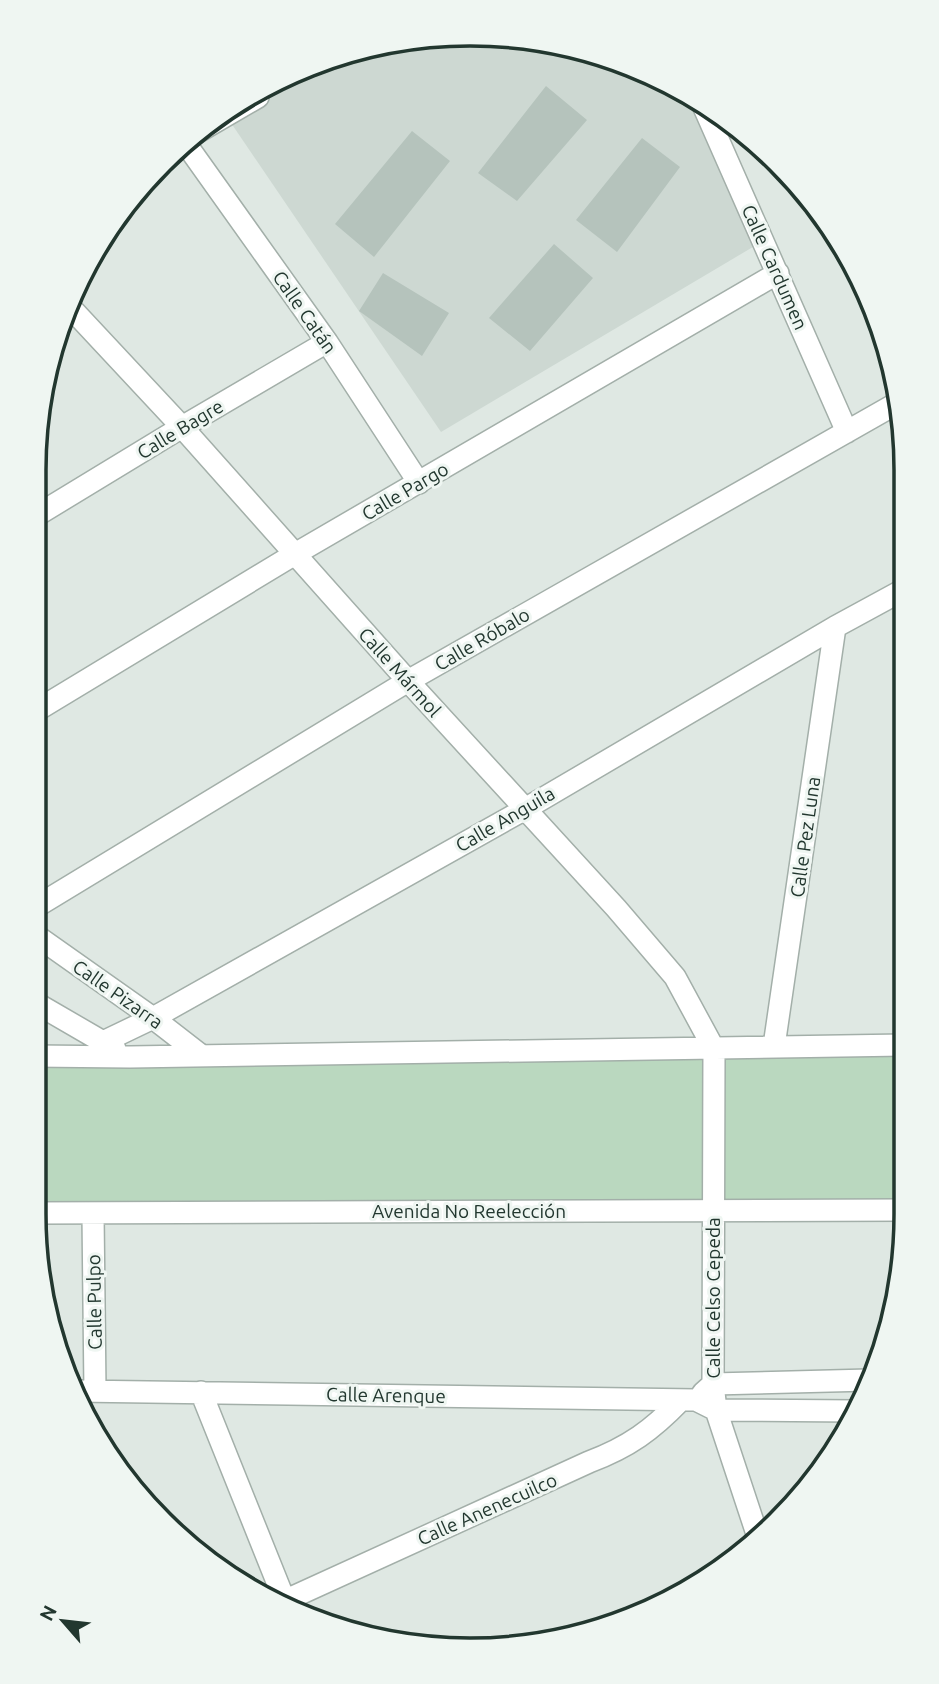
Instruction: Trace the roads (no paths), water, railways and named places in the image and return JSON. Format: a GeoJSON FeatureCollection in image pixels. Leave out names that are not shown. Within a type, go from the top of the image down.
{"type":"FeatureCollection","features":[{"type":"Feature","properties":{"kind":"street","name":"Calle Cardumen"},"geometry":{"type":"LineString","coordinates":[[710,120],[846,432]]}},
{"type":"Feature","properties":{"kind":"street","name":"Calle Catán"},"geometry":{"type":"LineString","coordinates":[[191,150],[327,342],[419,483]]}},
{"type":"Feature","properties":{"kind":"street","name":"Calle Pargo"},"geometry":{"type":"LineString","coordinates":[[45,705],[295,554],[778,273]]}},
{"type":"Feature","properties":{"kind":"street","name":"Calle Mármol"},"geometry":{"type":"LineString","coordinates":[[76,313],[617,908],[675,977],[715,1049]]}},
{"type":"Feature","properties":{"kind":"street","name":"Calle Bagre"},"geometry":{"type":"LineString","coordinates":[[45,510],[327,342]]}},
{"type":"Feature","properties":{"kind":"street","name":"Calle Róbalo"},"geometry":{"type":"LineString","coordinates":[[45,901],[408,681],[889,408]]}},
{"type":"Feature","properties":{"kind":"street","name":"Calle Anguila"},"geometry":{"type":"LineString","coordinates":[[103,1042],[153,1018],[525,808],[894,595]]}},
{"type":"Feature","properties":{"kind":"street","name":"Calle Pez Luna"},"geometry":{"type":"LineString","coordinates":[[774,1046],[835,627]]}},
{"type":"Feature","properties":{"kind":"street","name":"Calle Pizarra"},"geometry":{"type":"LineString","coordinates":[[45,942],[202,1056]]}},
{"type":"Feature","properties":{"kind":"street"},"geometry":{"type":"LineString","coordinates":[[45,1009],[130,1057]]}},
{"type":"Feature","properties":{"kind":"street"},"geometry":{"type":"LineString","coordinates":[[45,1056],[894,1045]]}},
{"type":"Feature","properties":{"kind":"street","name":"Calle Celso Cepeda"},"geometry":{"type":"LineString","coordinates":[[715,1049],[712,1384],[716,1410],[755,1527]]}},
{"type":"Feature","properties":{"kind":"street","name":"Avenida No Reelección"},"geometry":{"type":"LineString","coordinates":[[45,1213],[894,1210]]}},
{"type":"Feature","properties":{"kind":"street","name":"Calle Pulpo"},"geometry":{"type":"LineString","coordinates":[[85,1391],[93,1213]]}},
{"type":"Feature","properties":{"kind":"street"},"geometry":{"type":"LineString","coordinates":[[689,1400],[712,1384],[860,1380]]}},
{"type":"Feature","properties":{"kind":"street","name":"Calle Arenque"},"geometry":{"type":"LineString","coordinates":[[85,1391],[689,1400],[716,1410],[845,1411]]}},
{"type":"Feature","properties":{"kind":"street"},"geometry":{"type":"LineString","coordinates":[[201,1392],[281,1594]]}},
{"type":"Feature","properties":{"kind":"street","name":"Calle Anenecuilco"},"geometry":{"type":"LineString","coordinates":[[291,1599],[615,1452],[655,1427],[689,1400]]}}]}
